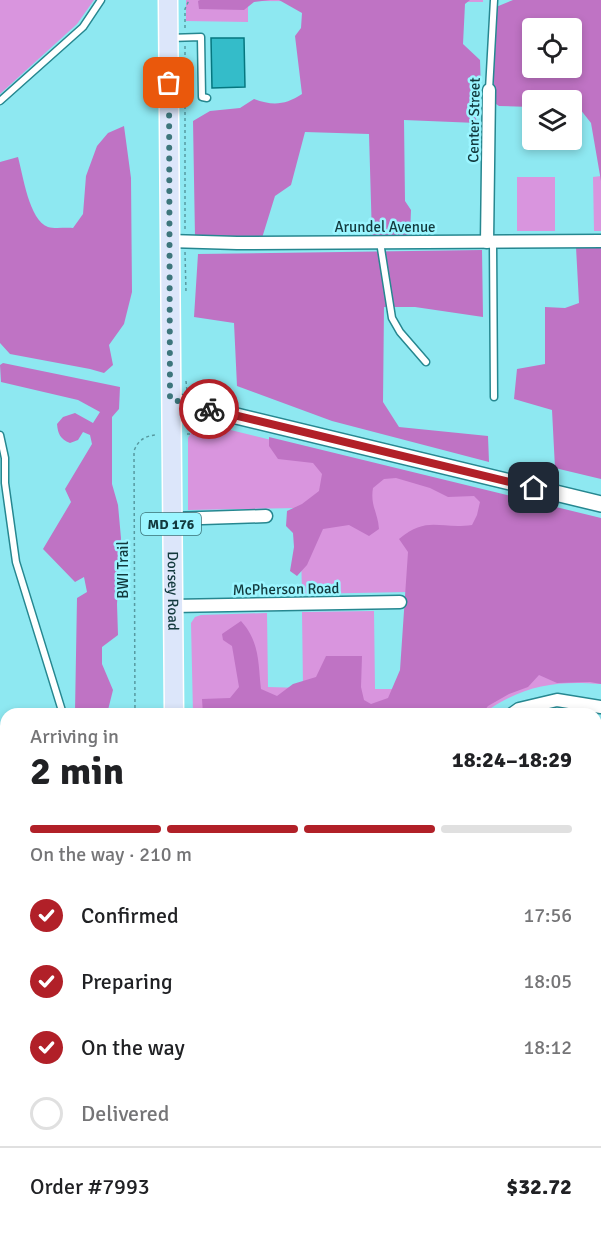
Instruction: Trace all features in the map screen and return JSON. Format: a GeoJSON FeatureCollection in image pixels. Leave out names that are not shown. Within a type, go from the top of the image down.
{"type":"FeatureCollection","features":[{"type":"Feature","properties":{"kind":"main road","name":"Dorsey Road"},"geometry":{"type":"LineString","coordinates":[[168,0],[174,708]]}},
{"type":"Feature","properties":{"kind":"street","name":"Center Street"},"geometry":{"type":"LineString","coordinates":[[489,90],[490,242]]}},
{"type":"Feature","properties":{"kind":"street","name":"Arundel Avenue"},"geometry":{"type":"LineString","coordinates":[[169,241],[237,243],[601,241]]}},
{"type":"Feature","properties":{"kind":"street"},"geometry":{"type":"LineString","coordinates":[[170,399],[601,504]]}},
{"type":"Feature","properties":{"kind":"street"},"geometry":{"type":"LineString","coordinates":[[171,519],[266,516]]}},
{"type":"Feature","properties":{"kind":"street","name":"McPherson Road"},"geometry":{"type":"LineString","coordinates":[[172,606],[400,602]]}},
{"type":"Feature","properties":{"kind":"street"},"geometry":{"type":"LineString","coordinates":[[526,708],[556,700],[601,707]]}},
{"type":"Feature","properties":{"kind":"lane"},"geometry":{"type":"LineString","coordinates":[[0,101],[83,27],[101,0]]}},
{"type":"Feature","properties":{"kind":"lane","name":"Center Street"},"geometry":{"type":"LineString","coordinates":[[489,90],[494,0]]}},
{"type":"Feature","properties":{"kind":"lane"},"geometry":{"type":"LineString","coordinates":[[169,38],[201,37],[202,97],[207,98]]}},
{"type":"Feature","properties":{"kind":"lane"},"geometry":{"type":"LineString","coordinates":[[380,242],[392,318],[400,332],[426,362]]}},
{"type":"Feature","properties":{"kind":"lane"},"geometry":{"type":"LineString","coordinates":[[490,242],[494,397]]}},
{"type":"Feature","properties":{"kind":"lane"},"geometry":{"type":"LineString","coordinates":[[0,435],[5,458],[16,562],[61,708]]}},
{"type":"Feature","properties":{"kind":"path"},"geometry":{"type":"LineString","coordinates":[[186,21],[185,9],[189,0]]}},
{"type":"Feature","properties":{"kind":"path"},"geometry":{"type":"LineString","coordinates":[[185,51],[185,229]]}},
{"type":"Feature","properties":{"kind":"path","name":"BWI Trail"},"geometry":{"type":"LineString","coordinates":[[135,708],[133,460],[136,445],[150,435]]}},
{"type":"Feature","properties":{"kind":"shaded area"},"geometry":{"type":"Polygon","coordinates":[[[0,0],[94,0],[77,24],[0,94],[0,0]]]}},
{"type":"Feature","properties":{"kind":"shaded area"},"geometry":{"type":"Polygon","coordinates":[[[186,0],[483,0],[483,2],[248,1],[248,22],[186,21],[186,0]]]}},
{"type":"Feature","properties":{"kind":"shaded area"},"geometry":{"type":"Polygon","coordinates":[[[270,0],[254,2],[244,10],[199,9],[198,1],[270,0]]]}},
{"type":"Feature","properties":{"kind":"shaded area"},"geometry":{"type":"Polygon","coordinates":[[[279,0],[470,0],[465,4],[463,44],[480,60],[481,92],[473,108],[477,123],[404,120],[405,201],[411,210],[410,235],[372,237],[369,134],[305,132],[291,185],[275,196],[262,238],[195,237],[193,121],[210,111],[240,108],[254,99],[267,103],[279,103],[302,94],[295,36],[301,28],[302,13],[279,0]]]}},
{"type":"Feature","properties":{"kind":"shaded area"},"geometry":{"type":"Polygon","coordinates":[[[513,0],[601,0],[601,181],[591,123],[582,112],[582,90],[522,90],[522,107],[499,106],[493,102],[496,7],[513,0]]]}},
{"type":"Feature","properties":{"kind":"shaded area"},"geometry":{"type":"Polygon","coordinates":[[[124,126],[131,178],[132,292],[124,324],[109,345],[113,365],[104,373],[10,354],[0,343],[0,162],[18,157],[31,207],[41,223],[51,228],[73,228],[83,214],[86,176],[97,146],[108,133],[124,126]]]}},
{"type":"Feature","properties":{"kind":"shaded area"},"geometry":{"type":"Polygon","coordinates":[[[601,176],[601,231],[594,231],[593,177],[601,176]]]}},
{"type":"Feature","properties":{"kind":"shaded area"},"geometry":{"type":"Polygon","coordinates":[[[517,177],[555,177],[555,231],[517,231],[517,177]]]}},
{"type":"Feature","properties":{"kind":"shaded area"},"geometry":{"type":"Polygon","coordinates":[[[576,247],[601,248],[601,479],[555,468],[552,410],[514,399],[517,369],[545,364],[545,307],[565,308],[579,303],[576,247]]]}},
{"type":"Feature","properties":{"kind":"shaded area"},"geometry":{"type":"Polygon","coordinates":[[[482,250],[483,317],[415,307],[384,307],[383,402],[399,427],[488,436],[489,462],[332,421],[237,386],[234,323],[194,317],[198,254],[482,250]]]}},
{"type":"Feature","properties":{"kind":"shaded area"},"geometry":{"type":"Polygon","coordinates":[[[3,363],[120,387],[119,409],[112,417],[112,484],[118,505],[121,538],[117,604],[118,635],[102,647],[102,664],[113,690],[108,708],[75,708],[77,598],[87,592],[84,577],[75,582],[43,549],[71,502],[65,489],[92,444],[90,435],[83,432],[78,440],[70,443],[64,440],[60,436],[57,424],[63,417],[75,413],[93,423],[100,412],[78,400],[1,382],[0,365],[3,363]]]}},
{"type":"Feature","properties":{"kind":"shaded area"},"geometry":{"type":"Polygon","coordinates":[[[198,422],[601,521],[601,684],[568,683],[539,687],[510,697],[491,708],[193,708],[191,623],[195,617],[201,615],[267,613],[268,687],[303,688],[302,612],[374,611],[375,689],[410,689],[408,592],[302,594],[300,508],[188,510],[188,438],[198,422]]]}},
{"type":"Feature","properties":{"kind":"shaded area"},"geometry":{"type":"Polygon","coordinates":[[[269,437],[601,518],[601,684],[557,683],[539,675],[528,687],[509,694],[486,708],[203,708],[202,699],[230,698],[239,687],[232,646],[223,640],[222,634],[241,621],[255,645],[261,689],[277,696],[293,684],[316,677],[326,656],[362,656],[361,687],[364,700],[371,704],[388,698],[400,670],[408,552],[399,539],[418,527],[426,525],[472,525],[477,515],[480,502],[474,496],[448,497],[430,488],[396,478],[384,479],[373,488],[372,494],[379,529],[369,536],[349,525],[323,529],[307,565],[297,576],[290,571],[294,547],[293,533],[286,526],[287,511],[302,504],[319,491],[322,474],[313,463],[278,459],[269,446],[269,437]]]}},
{"type":"Feature","properties":{"kind":"building"},"geometry":{"type":"Polygon","coordinates":[[[211,38],[244,38],[245,87],[212,88],[211,38]]]}},
{"type":"Feature","properties":{"kind":"way so far"},"geometry":{"type":"LineString","coordinates":[[169,83],[170,399],[209,409]]}},
{"type":"Feature","properties":{"kind":"route"},"geometry":{"type":"LineString","coordinates":[[209,409],[534,488]]}}]}
